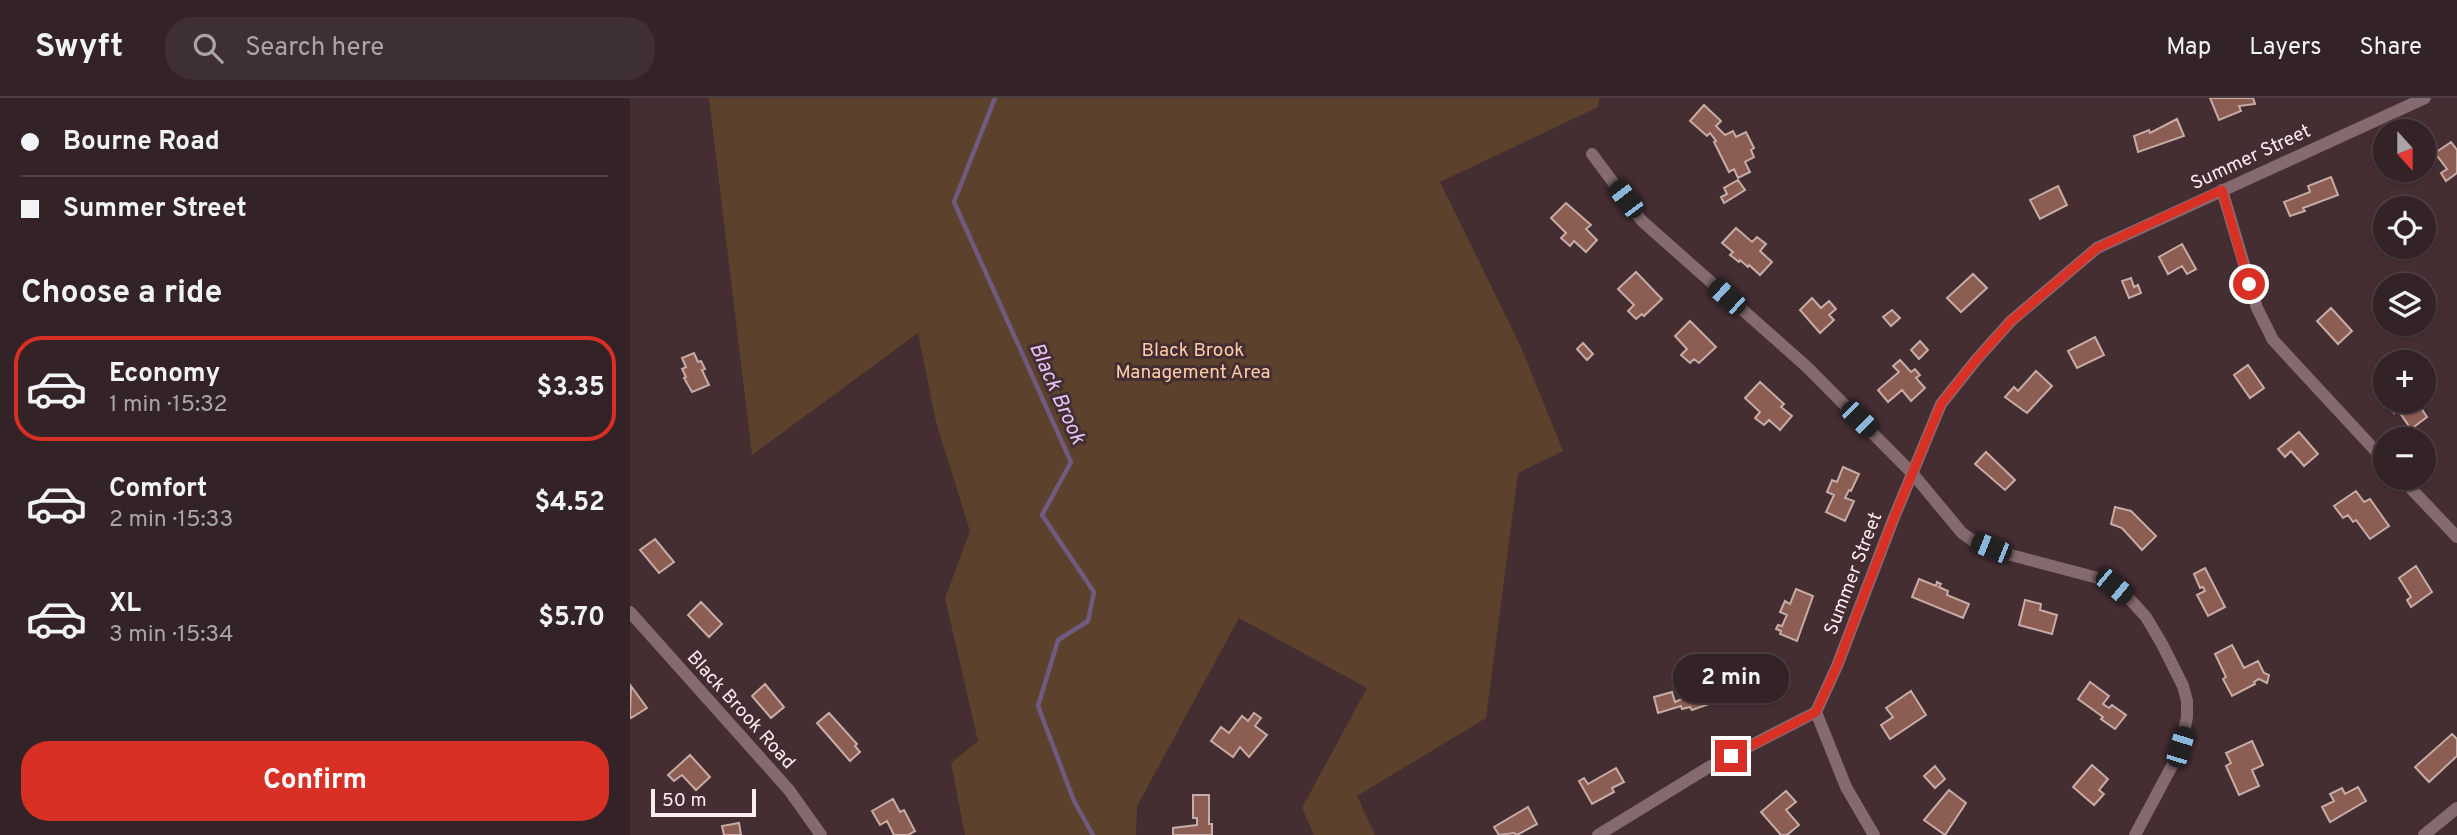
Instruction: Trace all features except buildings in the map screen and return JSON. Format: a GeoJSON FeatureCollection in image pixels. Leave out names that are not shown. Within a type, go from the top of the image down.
{"type":"FeatureCollection","features":[{"type":"Feature","properties":{"kind":"street","name":"Summer Street"},"geometry":{"type":"LineString","coordinates":[[1816,712],[1837,666],[1941,404],[2011,321],[2097,248],[2425,98]]}},
{"type":"Feature","properties":{"kind":"street"},"geometry":{"type":"LineString","coordinates":[[1592,155],[1642,221],[1807,367],[1913,474],[1962,533],[1975,542],[2007,554],[2080,572],[2106,582],[2131,601],[2154,630],[2183,686],[2187,701],[2187,717],[2174,762],[2135,835]]}},
{"type":"Feature","properties":{"kind":"street"},"geometry":{"type":"LineString","coordinates":[[2222,190],[2257,308],[2273,340],[2373,448]]}},
{"type":"Feature","properties":{"kind":"street"},"geometry":{"type":"LineString","coordinates":[[2412,490],[2457,537]]}},
{"type":"Feature","properties":{"kind":"street","name":"Black Brook Road"},"geometry":{"type":"LineString","coordinates":[[630,612],[789,790],[821,835]]}},
{"type":"Feature","properties":{"kind":"street"},"geometry":{"type":"LineString","coordinates":[[1598,835],[1709,767],[1816,712],[1846,787],[1874,835]]}},
{"type":"Feature","properties":{"kind":"street"},"geometry":{"type":"LineString","coordinates":[[2424,835],[2457,808]]}},
{"type":"Feature","properties":{"kind":"green space","name":"Black Brook Management Area"},"geometry":{"type":"Polygon","coordinates":[[[709,98],[1599,98],[1598,107],[1440,182],[1520,345],[1563,451],[1518,473],[1486,718],[1357,796],[1375,835],[1314,835],[1302,808],[1367,688],[1239,618],[1137,806],[1136,835],[965,835],[951,763],[978,741],[945,598],[970,531],[936,422],[918,333],[752,455],[709,98]]]}},
{"type":"Feature","properties":{"kind":"waterway","name":"Black Brook"},"geometry":{"type":"LineString","coordinates":[[995,98],[954,202],[1071,462],[1042,515],[1094,592],[1088,621],[1058,640],[1038,706],[1074,801],[1093,835]]}},
{"type":"Feature","properties":{"kind":"route"},"geometry":{"type":"LineString","coordinates":[[1731,756],[1816,712],[1837,666],[1941,404],[2011,321],[2097,248],[2222,190],[2249,284]]}}]}
